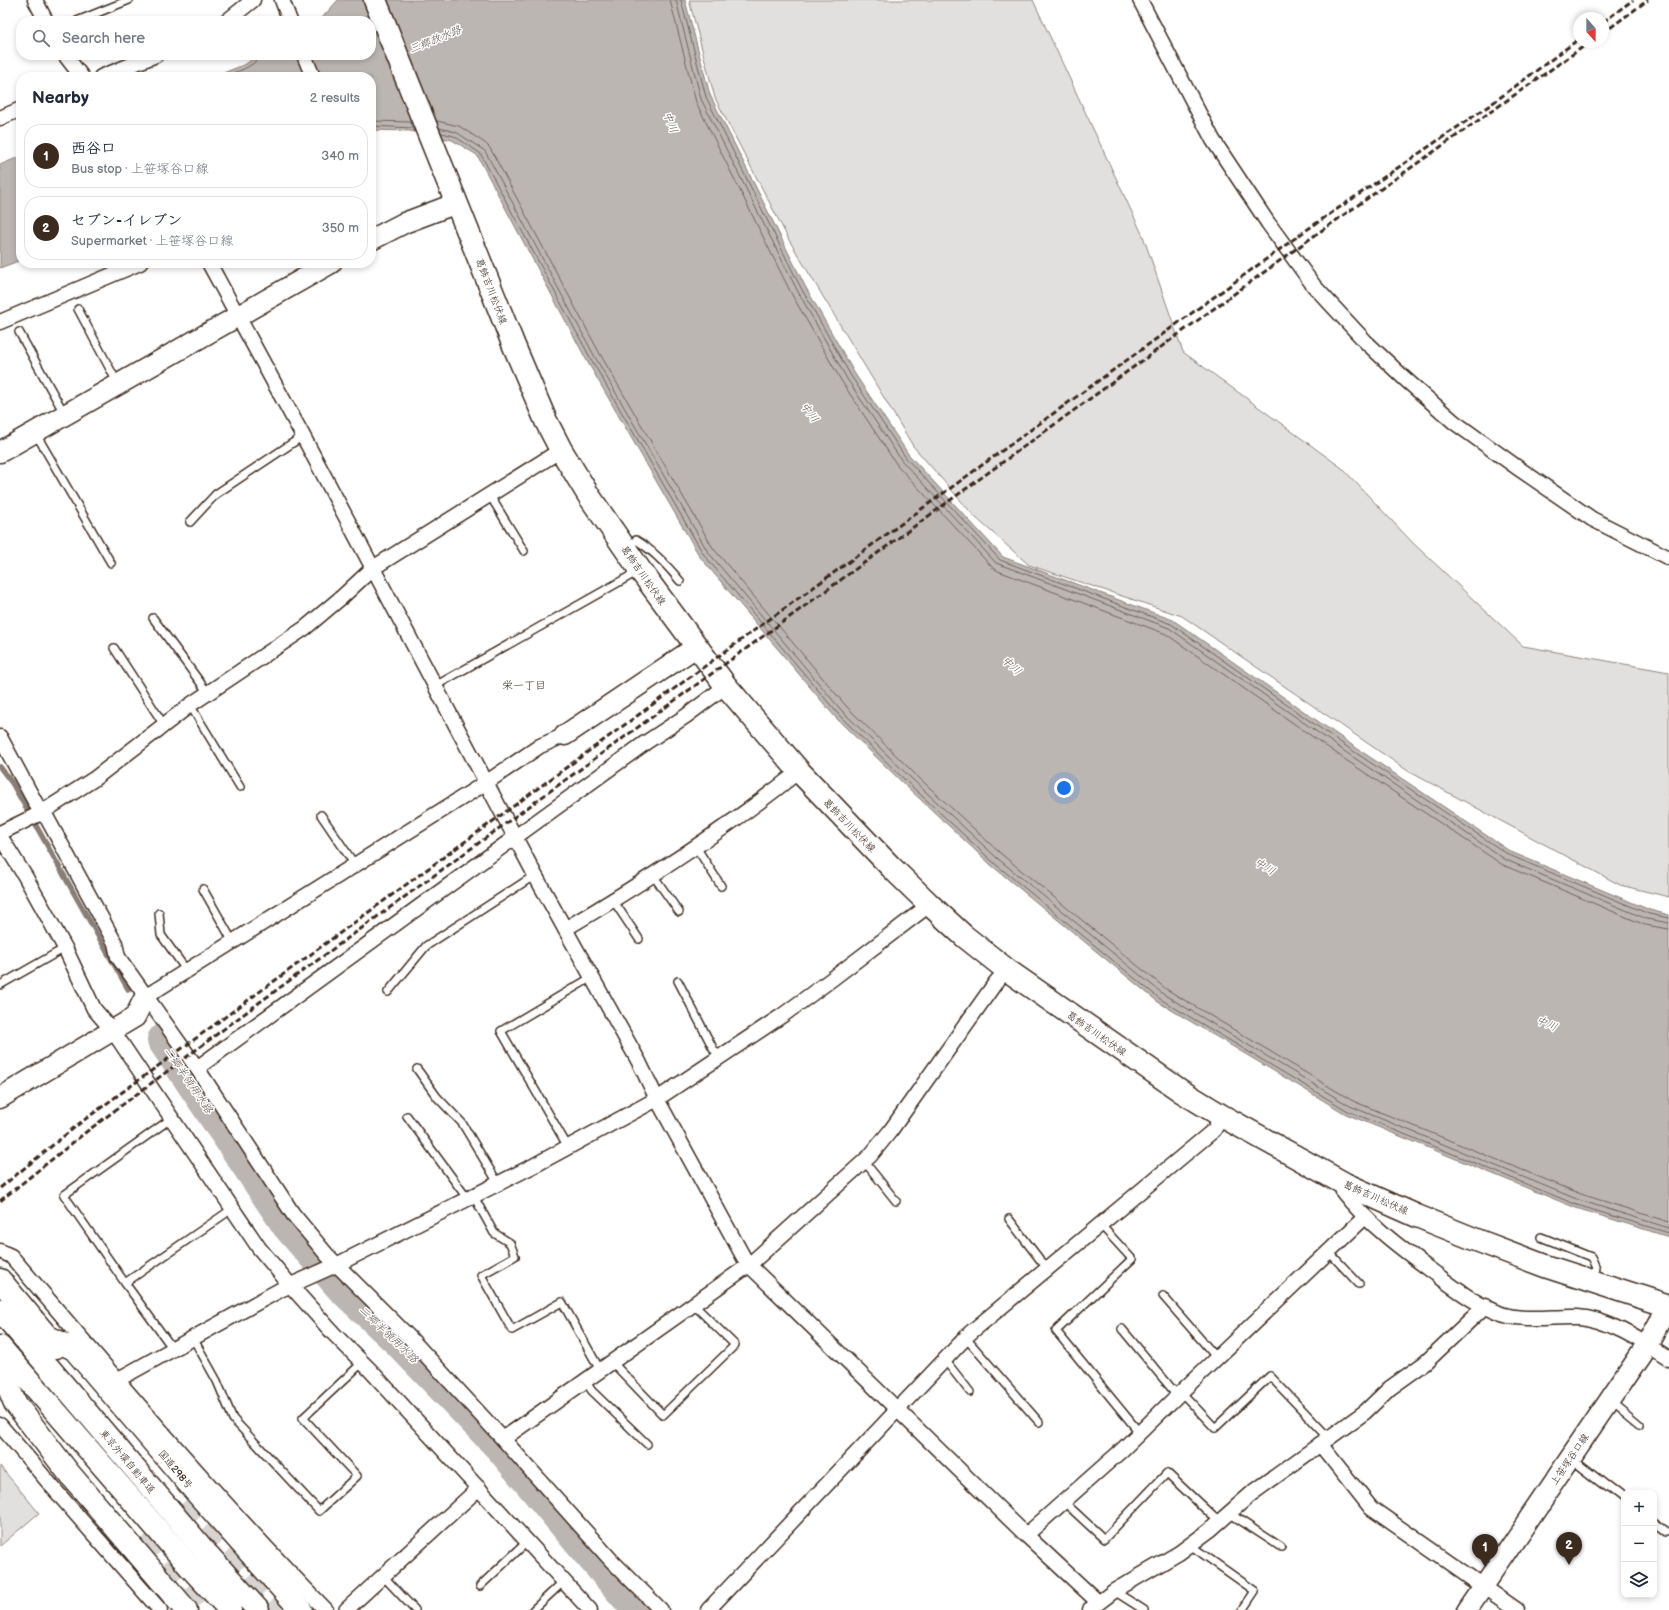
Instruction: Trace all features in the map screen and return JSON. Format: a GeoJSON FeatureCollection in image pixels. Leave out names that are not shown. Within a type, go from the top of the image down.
{"type":"FeatureCollection","features":[{"type":"Feature","properties":{"kind":"main road","name":"葛飾吉川松伏線"},"geometry":{"type":"LineString","coordinates":[[375,0],[433,141],[514,346],[546,421],[561,450],[589,496],[696,647],[726,686],[799,771],[848,824],[928,903],[964,936],[1007,970],[1181,1091],[1222,1116],[1346,1184],[1479,1241],[1668,1306]]}},
{"type":"Feature","properties":{"kind":"main road","name":"国道298号"},"geometry":{"type":"LineString","coordinates":[[0,1280],[185,1501]]}},
{"type":"Feature","properties":{"kind":"main road","name":"東京外環自動車道"},"geometry":{"type":"LineString","coordinates":[[0,1310],[208,1555],[258,1610]]}},
{"type":"Feature","properties":{"kind":"main road","name":"国道298号"},"geometry":{"type":"LineString","coordinates":[[46,1336],[74,1349],[195,1491],[301,1610]]}},
{"type":"Feature","properties":{"kind":"main road"},"geometry":{"type":"LineString","coordinates":[[0,1347],[190,1567],[230,1610]]}},
{"type":"Feature","properties":{"kind":"main road"},"geometry":{"type":"LineString","coordinates":[[0,1368],[145,1536]]}},
{"type":"Feature","properties":{"kind":"main road"},"geometry":{"type":"LineString","coordinates":[[0,1368],[15,1402],[68,1472],[186,1610]]}},
{"type":"Feature","properties":{"kind":"street"},"geometry":{"type":"LineString","coordinates":[[35,0],[43,16]]}},
{"type":"Feature","properties":{"kind":"street"},"geometry":{"type":"LineString","coordinates":[[233,16],[253,0]]}},
{"type":"Feature","properties":{"kind":"street"},"geometry":{"type":"LineString","coordinates":[[282,0],[288,16]]}},
{"type":"Feature","properties":{"kind":"street"},"geometry":{"type":"LineString","coordinates":[[1140,0],[1213,140],[1263,217],[1314,286],[1366,342],[1454,422],[1518,468],[1592,519],[1669,558]]}},
{"type":"Feature","properties":{"kind":"street"},"geometry":{"type":"LineString","coordinates":[[69,60],[78,72]]}},
{"type":"Feature","properties":{"kind":"street"},"geometry":{"type":"LineString","coordinates":[[114,72],[144,60]]}},
{"type":"Feature","properties":{"kind":"street"},"geometry":{"type":"LineString","coordinates":[[306,60],[310,72]]}},
{"type":"Feature","properties":{"kind":"street"},"geometry":{"type":"LineString","coordinates":[[0,118],[16,111]]}},
{"type":"Feature","properties":{"kind":"street"},"geometry":{"type":"LineString","coordinates":[[376,237],[404,223],[457,203]]}},
{"type":"Feature","properties":{"kind":"street"},"geometry":{"type":"LineString","coordinates":[[0,322],[128,268]]}},
{"type":"Feature","properties":{"kind":"street"},"geometry":{"type":"LineString","coordinates":[[212,268],[303,436],[515,837],[749,1265],[1026,1535],[1094,1606],[1114,1591],[1179,1553],[1230,1513],[1251,1494],[1365,1412],[1390,1388],[1425,1363],[1485,1306]]}},
{"type":"Feature","properties":{"kind":"street"},"geometry":{"type":"LineString","coordinates":[[0,452],[321,268]]}},
{"type":"Feature","properties":{"kind":"street"},"geometry":{"type":"LineString","coordinates":[[0,833],[41,813],[94,780],[190,705],[305,628],[343,596],[372,568],[561,450]]}},
{"type":"Feature","properties":{"kind":"street"},"geometry":{"type":"LineString","coordinates":[[2,1094],[135,1017],[145,997],[487,782],[540,746],[564,735],[696,647]]}},
{"type":"Feature","properties":{"kind":"street"},"geometry":{"type":"LineString","coordinates":[[197,1068],[644,743],[686,716],[726,686]]}},
{"type":"Feature","properties":{"kind":"street"},"geometry":{"type":"LineString","coordinates":[[0,737],[41,813],[47,818],[115,943],[118,957],[197,1068],[293,1214],[336,1265],[410,1338],[611,1560],[661,1610]]}},
{"type":"Feature","properties":{"kind":"street"},"geometry":{"type":"LineString","coordinates":[[565,929],[696,847],[753,807],[799,771]]}},
{"type":"Feature","properties":{"kind":"street"},"geometry":{"type":"LineString","coordinates":[[0,836],[25,876],[65,948],[94,1009],[113,1031],[259,1248],[333,1333],[363,1362],[590,1610]]}},
{"type":"Feature","properties":{"kind":"street"},"geometry":{"type":"LineString","coordinates":[[117,1380],[280,1290],[336,1265],[498,1183],[657,1099],[720,1058],[832,979],[920,912],[928,903]]}},
{"type":"Feature","properties":{"kind":"street"},"geometry":{"type":"LineString","coordinates":[[503,1439],[749,1265],[864,1161],[891,1130],[996,982],[1007,970]]}},
{"type":"Feature","properties":{"kind":"street"},"geometry":{"type":"LineString","coordinates":[[708,1610],[965,1338],[1048,1267],[1214,1130],[1222,1116]]}},
{"type":"Feature","properties":{"kind":"street"},"geometry":{"type":"LineString","coordinates":[[1346,1184],[1343,1192],[1365,1217],[1408,1253],[1463,1295],[1507,1316],[1520,1318],[1579,1317],[1594,1320],[1628,1334],[1669,1358]]}},
{"type":"Feature","properties":{"kind":"street"},"geometry":{"type":"LineString","coordinates":[[1026,1535],[1122,1450],[1365,1217]]}},
{"type":"Feature","properties":{"kind":"street"},"geometry":{"type":"LineString","coordinates":[[0,1251],[11,1256],[171,1443],[278,1561],[326,1610]]}},
{"type":"Feature","properties":{"kind":"street","name":"上笹塚谷口線"},"geometry":{"type":"LineString","coordinates":[[1467,1610],[1647,1345],[1668,1306]]}},
{"type":"Feature","properties":{"kind":"street"},"geometry":{"type":"LineString","coordinates":[[0,1425],[61,1498],[160,1610]]}},
{"type":"Feature","properties":{"kind":"street"},"geometry":{"type":"LineString","coordinates":[[1325,1441],[1371,1508],[1517,1610]]}},
{"type":"Feature","properties":{"kind":"street"},"geometry":{"type":"LineString","coordinates":[[346,1610],[479,1488]]}},
{"type":"Feature","properties":{"kind":"lane"},"geometry":{"type":"LineString","coordinates":[[89,16],[129,0]]}},
{"type":"Feature","properties":{"kind":"lane"},"geometry":{"type":"LineString","coordinates":[[78,309],[118,384]]}},
{"type":"Feature","properties":{"kind":"lane"},"geometry":{"type":"LineString","coordinates":[[19,332],[65,415]]}},
{"type":"Feature","properties":{"kind":"lane"},"geometry":{"type":"LineString","coordinates":[[35,432],[111,563]]}},
{"type":"Feature","properties":{"kind":"lane"},"geometry":{"type":"LineString","coordinates":[[190,522],[216,494],[303,436]]}},
{"type":"Feature","properties":{"kind":"lane"},"geometry":{"type":"LineString","coordinates":[[489,494],[524,551]]}},
{"type":"Feature","properties":{"kind":"lane"},"geometry":{"type":"LineString","coordinates":[[625,548],[636,540],[650,548],[680,581]]}},
{"type":"Feature","properties":{"kind":"lane"},"geometry":{"type":"LineString","coordinates":[[436,686],[640,570]]}},
{"type":"Feature","properties":{"kind":"lane"},"geometry":{"type":"LineString","coordinates":[[153,618],[208,693]]}},
{"type":"Feature","properties":{"kind":"lane"},"geometry":{"type":"LineString","coordinates":[[114,648],[164,725]]}},
{"type":"Feature","properties":{"kind":"lane"},"geometry":{"type":"LineString","coordinates":[[190,705],[240,787]]}},
{"type":"Feature","properties":{"kind":"lane"},"geometry":{"type":"LineString","coordinates":[[321,815],[355,865]]}},
{"type":"Feature","properties":{"kind":"lane"},"geometry":{"type":"LineString","coordinates":[[696,847],[722,886]]}},
{"type":"Feature","properties":{"kind":"lane"},"geometry":{"type":"LineString","coordinates":[[388,992],[426,946],[535,874]]}},
{"type":"Feature","properties":{"kind":"lane"},"geometry":{"type":"LineString","coordinates":[[653,874],[679,912]]}},
{"type":"Feature","properties":{"kind":"lane"},"geometry":{"type":"LineString","coordinates":[[203,890],[233,942]]}},
{"type":"Feature","properties":{"kind":"lane"},"geometry":{"type":"LineString","coordinates":[[613,900],[640,939]]}},
{"type":"Feature","properties":{"kind":"lane"},"geometry":{"type":"LineString","coordinates":[[159,913],[161,934],[187,971]]}},
{"type":"Feature","properties":{"kind":"lane"},"geometry":{"type":"LineString","coordinates":[[0,985],[65,948]]}},
{"type":"Feature","properties":{"kind":"lane"},"geometry":{"type":"LineString","coordinates":[[568,1147],[501,1031],[592,977]]}},
{"type":"Feature","properties":{"kind":"lane"},"geometry":{"type":"LineString","coordinates":[[678,981],[714,1050],[720,1058]]}},
{"type":"Feature","properties":{"kind":"lane"},"geometry":{"type":"LineString","coordinates":[[417,1070],[437,1097],[462,1123],[498,1183]]}},
{"type":"Feature","properties":{"kind":"lane"},"geometry":{"type":"LineString","coordinates":[[407,1116],[470,1196],[494,1233],[510,1243],[515,1256],[482,1275],[512,1330],[562,1302],[600,1370]]}},
{"type":"Feature","properties":{"kind":"lane"},"geometry":{"type":"LineString","coordinates":[[172,1118],[64,1195],[173,1349]]}},
{"type":"Feature","properties":{"kind":"lane"},"geometry":{"type":"LineString","coordinates":[[864,1161],[896,1201]]}},
{"type":"Feature","properties":{"kind":"lane"},"geometry":{"type":"LineString","coordinates":[[125,1283],[232,1209]]}},
{"type":"Feature","properties":{"kind":"lane"},"geometry":{"type":"LineString","coordinates":[[1010,1219],[1041,1261],[1048,1267]]}},
{"type":"Feature","properties":{"kind":"lane"},"geometry":{"type":"LineString","coordinates":[[1100,1224],[1132,1259],[1056,1331],[1140,1432]]}},
{"type":"Feature","properties":{"kind":"lane"},"geometry":{"type":"LineString","coordinates":[[1541,1237],[1591,1257],[1596,1268],[1592,1281]]}},
{"type":"Feature","properties":{"kind":"lane"},"geometry":{"type":"LineString","coordinates":[[1329,1252],[1359,1284]]}},
{"type":"Feature","properties":{"kind":"lane"},"geometry":{"type":"LineString","coordinates":[[1163,1296],[1217,1358]]}},
{"type":"Feature","properties":{"kind":"lane"},"geometry":{"type":"LineString","coordinates":[[612,1362],[663,1415],[735,1345],[694,1305]]}},
{"type":"Feature","properties":{"kind":"lane"},"geometry":{"type":"LineString","coordinates":[[1122,1330],[1179,1394],[1215,1428],[1270,1376],[1325,1441]]}},
{"type":"Feature","properties":{"kind":"lane"},"geometry":{"type":"LineString","coordinates":[[193,1338],[217,1381],[233,1420],[319,1511],[357,1476],[303,1418],[363,1362]]}},
{"type":"Feature","properties":{"kind":"lane"},"geometry":{"type":"LineString","coordinates":[[965,1338],[1039,1422]]}},
{"type":"Feature","properties":{"kind":"lane"},"geometry":{"type":"LineString","coordinates":[[945,1360],[970,1392]]}},
{"type":"Feature","properties":{"kind":"lane"},"geometry":{"type":"LineString","coordinates":[[585,1381],[592,1391],[647,1444]]}},
{"type":"Feature","properties":{"kind":"lane"},"geometry":{"type":"LineString","coordinates":[[1609,1400],[1639,1425]]}},
{"type":"Feature","properties":{"kind":"lane"},"geometry":{"type":"LineString","coordinates":[[1570,1458],[1621,1497]]}},
{"type":"Feature","properties":{"kind":"lane"},"geometry":{"type":"LineString","coordinates":[[1063,1501],[1104,1539],[1167,1473],[1219,1522]]}},
{"type":"Feature","properties":{"kind":"lane"},"geometry":{"type":"LineString","coordinates":[[1230,1513],[1281,1547]]}},
{"type":"Feature","properties":{"kind":"lane"},"geometry":{"type":"LineString","coordinates":[[1657,1524],[1666,1531]]}},
{"type":"Feature","properties":{"kind":"lane"},"geometry":{"type":"LineString","coordinates":[[480,1586],[528,1541]]}},
{"type":"Feature","properties":{"kind":"lane"},"geometry":{"type":"LineString","coordinates":[[1190,1545],[1255,1591],[1243,1609]]}},
{"type":"Feature","properties":{"kind":"lane"},"geometry":{"type":"LineString","coordinates":[[383,1576],[415,1610]]}},
{"type":"Feature","properties":{"kind":"lane"},"geometry":{"type":"LineString","coordinates":[[533,1610],[564,1581]]}},
{"type":"Feature","properties":{"kind":"lane"},"geometry":{"type":"LineString","coordinates":[[1114,1591],[1144,1610]]}},
{"type":"Feature","properties":{"kind":"shaded area"},"geometry":{"type":"Polygon","coordinates":[[[689,0],[1033,0],[1143,236],[1183,352],[1342,468],[1413,543],[1523,646],[1669,672],[1669,897],[1620,885],[1408,771],[1182,616],[1029,565],[975,517],[913,446],[789,240],[715,98],[689,0]]]}},
{"type":"Feature","properties":{"kind":"shaded area"},"geometry":{"type":"Polygon","coordinates":[[[0,1466],[39,1513],[0,1546],[0,1466]]]}},
{"type":"Feature","properties":{"kind":"water"},"geometry":{"type":"Polygon","coordinates":[[[338,0],[685,0],[710,95],[805,286],[855,374],[909,455],[1003,557],[1173,620],[1352,745],[1511,852],[1650,910],[1669,915],[1669,1237],[1576,1208],[1346,1114],[1158,1002],[991,865],[836,718],[700,557],[587,361],[477,155],[452,140],[410,131],[376,130],[376,72],[226,72],[246,64],[251,60],[376,60],[376,16],[324,16],[338,0]]]}},
{"type":"Feature","properties":{"kind":"water"},"geometry":{"type":"Polygon","coordinates":[[[16,158],[16,262],[0,268],[0,165],[16,158]]]}},
{"type":"Feature","properties":{"kind":"waterway","name":"二郷半領用水路"},"geometry":{"type":"LineString","coordinates":[[0,767],[12,783],[128,989]]}},
{"type":"Feature","properties":{"kind":"waterway","name":"二郷半領用水路"},"geometry":{"type":"LineString","coordinates":[[163,1040],[288,1226],[342,1288],[399,1342],[502,1449],[638,1610]]}},
{"type":"Feature","properties":{"kind":"tunnel"},"geometry":{"type":"LineString","coordinates":[[185,1501],[280,1610]]}},
{"type":"Feature","properties":{"kind":"tunnel"},"geometry":{"type":"LineString","coordinates":[[145,1536],[210,1610]]}},
{"type":"Feature","properties":{"kind":"railway"},"geometry":{"type":"LineString","coordinates":[[1609,18],[1633,0]]}},
{"type":"Feature","properties":{"kind":"railway"},"geometry":{"type":"LineString","coordinates":[[1609,29],[1648,0]]}},
{"type":"Feature","properties":{"kind":"railway"},"geometry":{"type":"LineString","coordinates":[[0,1188],[80,1123],[723,653],[1305,231],[1490,105],[1573,43]]}},
{"type":"Feature","properties":{"kind":"railway"},"geometry":{"type":"LineString","coordinates":[[0,1201],[86,1132],[260,1002],[1311,238],[1581,48]]}},
{"type":"Feature","properties":{"kind":"place","name":"セブン-イレブン"},"geometry":{"type":"Point","coordinates":[1569,1565]}},
{"type":"Feature","properties":{"kind":"place","name":"西谷口"},"geometry":{"type":"Point","coordinates":[1485,1567]}},
{"type":"Feature","properties":{"kind":"district","name":"栄一丁目"},"geometry":{"type":"Point","coordinates":[524,685]}},
{"type":"Feature","properties":{"kind":"water label","name":"三郷放水路"},"geometry":{"type":"Point","coordinates":[435,39]}},
{"type":"Feature","properties":{"kind":"water label","name":"中川"},"geometry":{"type":"Point","coordinates":[671,122]}},
{"type":"Feature","properties":{"kind":"water label","name":"中川"},"geometry":{"type":"Point","coordinates":[810,412]}},
{"type":"Feature","properties":{"kind":"water label","name":"中川"},"geometry":{"type":"Point","coordinates":[1012,665]}},
{"type":"Feature","properties":{"kind":"water label","name":"中川"},"geometry":{"type":"Point","coordinates":[1265,866]}},
{"type":"Feature","properties":{"kind":"water label","name":"中川"},"geometry":{"type":"Point","coordinates":[1547,1023]}}]}
